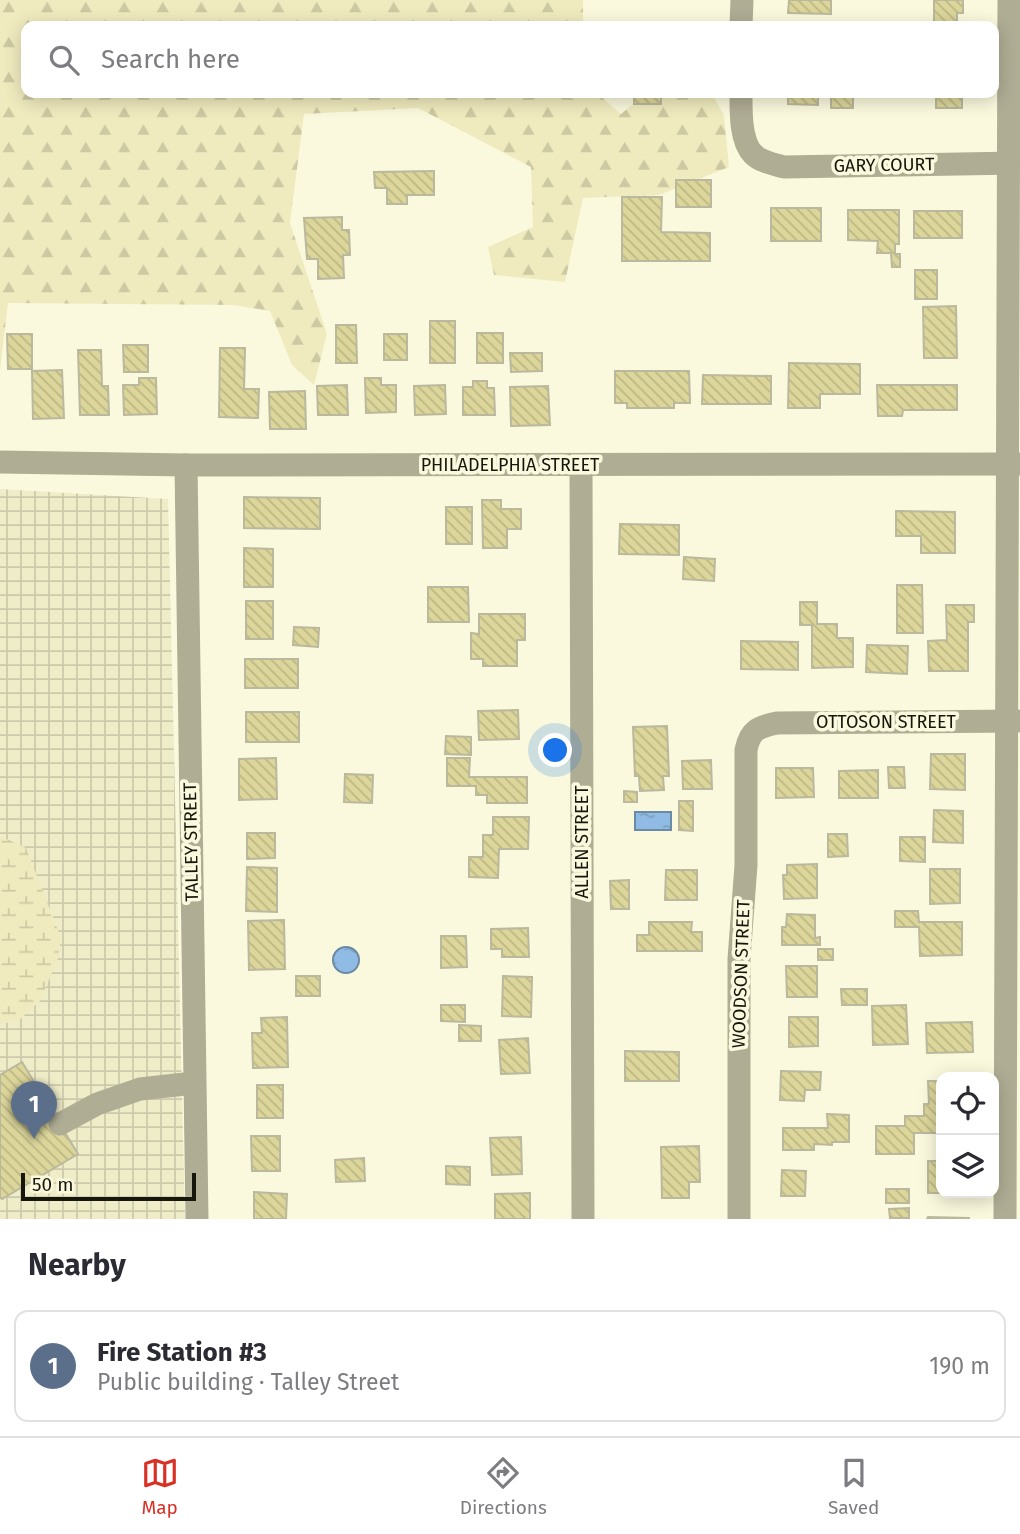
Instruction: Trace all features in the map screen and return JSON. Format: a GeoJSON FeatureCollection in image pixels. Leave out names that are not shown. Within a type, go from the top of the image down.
{"type":"FeatureCollection","features":[{"type":"Feature","properties":{"kind":"street"},"geometry":{"type":"LineString","coordinates":[[741,21],[742,0]]}},
{"type":"Feature","properties":{"kind":"street"},"geometry":{"type":"LineString","coordinates":[[1005,1219],[1014,463],[1014,163],[1009,0]]}},
{"type":"Feature","properties":{"kind":"street","name":"GARY COURT"},"geometry":{"type":"LineString","coordinates":[[741,98],[743,134],[751,153],[784,167],[1014,163]]}},
{"type":"Feature","properties":{"kind":"street","name":"PHILADELPHIA STREET"},"geometry":{"type":"LineString","coordinates":[[0,462],[186,466],[1014,463]]}},
{"type":"Feature","properties":{"kind":"street","name":"ALLEN STREET"},"geometry":{"type":"LineString","coordinates":[[581,465],[583,1219]]}},
{"type":"Feature","properties":{"kind":"street","name":"TALLEY STREET"},"geometry":{"type":"LineString","coordinates":[[186,466],[197,1219]]}},
{"type":"Feature","properties":{"kind":"street","name":"OTTOSON STREET"},"geometry":{"type":"LineString","coordinates":[[754,731],[777,723],[1013,721]]}},
{"type":"Feature","properties":{"kind":"street","name":"WOODSON STREET"},"geometry":{"type":"LineString","coordinates":[[739,1219],[740,933],[746,865],[746,750],[754,731]]}},
{"type":"Feature","properties":{"kind":"street"},"geometry":{"type":"LineString","coordinates":[[60,1124],[97,1104],[140,1089],[194,1083]]}},
{"type":"Feature","properties":{"kind":"shaded area"},"geometry":{"type":"Polygon","coordinates":[[[0,489],[168,499],[185,1219],[0,1219],[0,489]]]}},
{"type":"Feature","properties":{"kind":"green space"},"geometry":{"type":"Polygon","coordinates":[[[0,0],[583,0],[583,21],[21,21],[21,98],[603,98],[621,114],[640,98],[714,98],[724,115],[729,167],[659,195],[583,198],[565,282],[494,275],[488,247],[533,227],[531,167],[418,108],[304,114],[290,223],[327,334],[314,385],[292,365],[270,311],[234,305],[8,303],[0,370],[0,0]]]}},
{"type":"Feature","properties":{"kind":"green space"},"geometry":{"type":"Polygon","coordinates":[[[0,838],[26,848],[61,938],[58,958],[40,1001],[18,1021],[0,1024],[0,838]]]}},
{"type":"Feature","properties":{"kind":"water"},"geometry":{"type":"Polygon","coordinates":[[[635,812],[671,812],[671,830],[635,830],[635,812]]]}},
{"type":"Feature","properties":{"kind":"water"},"geometry":{"type":"Polygon","coordinates":[[[346,947],[355,951],[359,960],[355,969],[346,973],[337,969],[333,960],[337,951],[346,947]]]}},
{"type":"Feature","properties":{"kind":"building"},"geometry":{"type":"Polygon","coordinates":[[[789,0],[831,0],[831,14],[788,13],[789,0]]]}},
{"type":"Feature","properties":{"kind":"building"},"geometry":{"type":"Polygon","coordinates":[[[934,0],[963,0],[963,13],[957,13],[957,21],[934,21],[934,0]]]}},
{"type":"Feature","properties":{"kind":"building"},"geometry":{"type":"Polygon","coordinates":[[[634,98],[661,98],[661,104],[634,104],[634,98]]]}},
{"type":"Feature","properties":{"kind":"building"},"geometry":{"type":"Polygon","coordinates":[[[788,98],[818,98],[818,105],[788,104],[788,98]]]}},
{"type":"Feature","properties":{"kind":"building"},"geometry":{"type":"Polygon","coordinates":[[[831,98],[853,98],[853,108],[831,108],[831,98]]]}},
{"type":"Feature","properties":{"kind":"building"},"geometry":{"type":"Polygon","coordinates":[[[936,98],[962,98],[962,108],[936,108],[936,98]]]}},
{"type":"Feature","properties":{"kind":"building"},"geometry":{"type":"Polygon","coordinates":[[[434,171],[434,195],[407,195],[407,204],[387,204],[387,188],[375,188],[374,172],[434,171]]]}},
{"type":"Feature","properties":{"kind":"building"},"geometry":{"type":"Polygon","coordinates":[[[676,180],[711,180],[711,207],[676,207],[676,180]]]}},
{"type":"Feature","properties":{"kind":"building"},"geometry":{"type":"Polygon","coordinates":[[[622,197],[662,197],[661,232],[710,233],[710,261],[622,261],[622,197]]]}},
{"type":"Feature","properties":{"kind":"building"},"geometry":{"type":"Polygon","coordinates":[[[771,208],[821,208],[821,241],[771,241],[771,208]]]}},
{"type":"Feature","properties":{"kind":"building"},"geometry":{"type":"Polygon","coordinates":[[[848,210],[899,210],[899,244],[895,244],[895,254],[900,254],[900,267],[892,267],[891,253],[877,253],[878,241],[848,240],[848,210]]]}},
{"type":"Feature","properties":{"kind":"building"},"geometry":{"type":"Polygon","coordinates":[[[914,211],[962,211],[962,238],[914,238],[914,211]]]}},
{"type":"Feature","properties":{"kind":"building"},"geometry":{"type":"Polygon","coordinates":[[[342,217],[342,230],[349,230],[350,255],[343,255],[344,278],[318,279],[318,259],[307,259],[304,218],[342,217]]]}},
{"type":"Feature","properties":{"kind":"building"},"geometry":{"type":"Polygon","coordinates":[[[915,270],[937,270],[937,299],[915,299],[915,270]]]}},
{"type":"Feature","properties":{"kind":"building"},"geometry":{"type":"Polygon","coordinates":[[[956,306],[957,358],[924,358],[923,307],[956,306]]]}},
{"type":"Feature","properties":{"kind":"building"},"geometry":{"type":"Polygon","coordinates":[[[430,321],[455,321],[455,363],[430,363],[430,321]]]}},
{"type":"Feature","properties":{"kind":"building"},"geometry":{"type":"Polygon","coordinates":[[[336,325],[356,325],[357,363],[336,363],[336,325]]]}},
{"type":"Feature","properties":{"kind":"building"},"geometry":{"type":"Polygon","coordinates":[[[477,333],[503,333],[503,363],[477,363],[477,333]]]}},
{"type":"Feature","properties":{"kind":"building"},"geometry":{"type":"Polygon","coordinates":[[[7,334],[32,334],[32,369],[8,369],[7,334]]]}},
{"type":"Feature","properties":{"kind":"building"},"geometry":{"type":"Polygon","coordinates":[[[384,334],[407,334],[407,360],[384,360],[384,334]]]}},
{"type":"Feature","properties":{"kind":"building"},"geometry":{"type":"Polygon","coordinates":[[[123,345],[148,345],[148,372],[124,372],[123,345]]]}},
{"type":"Feature","properties":{"kind":"building"},"geometry":{"type":"Polygon","coordinates":[[[220,348],[245,348],[244,389],[259,389],[258,418],[219,417],[220,348]]]}},
{"type":"Feature","properties":{"kind":"building"},"geometry":{"type":"Polygon","coordinates":[[[78,350],[101,350],[102,386],[108,386],[109,415],[80,415],[78,350]]]}},
{"type":"Feature","properties":{"kind":"building"},"geometry":{"type":"Polygon","coordinates":[[[510,353],[542,353],[542,371],[511,372],[510,353]]]}},
{"type":"Feature","properties":{"kind":"building"},"geometry":{"type":"Polygon","coordinates":[[[789,363],[860,364],[860,394],[820,394],[820,408],[788,408],[789,363]]]}},
{"type":"Feature","properties":{"kind":"building"},"geometry":{"type":"Polygon","coordinates":[[[62,370],[64,418],[33,419],[32,371],[62,370]]]}},
{"type":"Feature","properties":{"kind":"building"},"geometry":{"type":"Polygon","coordinates":[[[615,371],[689,371],[690,403],[674,403],[674,408],[627,408],[627,403],[615,403],[615,371]]]}},
{"type":"Feature","properties":{"kind":"building"},"geometry":{"type":"Polygon","coordinates":[[[703,375],[771,376],[771,404],[702,404],[703,375]]]}},
{"type":"Feature","properties":{"kind":"building"},"geometry":{"type":"Polygon","coordinates":[[[139,378],[156,378],[157,414],[124,415],[123,385],[139,385],[139,378]]]}},
{"type":"Feature","properties":{"kind":"building"},"geometry":{"type":"Polygon","coordinates":[[[365,378],[381,378],[381,385],[396,385],[396,412],[366,413],[365,378]]]}},
{"type":"Feature","properties":{"kind":"building"},"geometry":{"type":"Polygon","coordinates":[[[473,381],[487,381],[487,388],[494,388],[495,415],[463,415],[463,387],[473,387],[473,381]]]}},
{"type":"Feature","properties":{"kind":"building"},"geometry":{"type":"Polygon","coordinates":[[[347,385],[348,415],[318,415],[317,386],[347,385]]]}},
{"type":"Feature","properties":{"kind":"building"},"geometry":{"type":"Polygon","coordinates":[[[445,385],[446,414],[415,415],[414,386],[445,385]]]}},
{"type":"Feature","properties":{"kind":"building"},"geometry":{"type":"Polygon","coordinates":[[[877,385],[957,385],[957,410],[903,410],[902,416],[878,416],[877,385]]]}},
{"type":"Feature","properties":{"kind":"building"},"geometry":{"type":"Polygon","coordinates":[[[548,386],[550,425],[511,426],[510,387],[548,386]]]}},
{"type":"Feature","properties":{"kind":"building"},"geometry":{"type":"Polygon","coordinates":[[[305,391],[306,429],[270,429],[269,392],[305,391]]]}},
{"type":"Feature","properties":{"kind":"building"},"geometry":{"type":"Polygon","coordinates":[[[244,497],[320,498],[320,529],[244,528],[244,497]]]}},
{"type":"Feature","properties":{"kind":"building"},"geometry":{"type":"Polygon","coordinates":[[[482,500],[501,500],[501,509],[521,509],[521,529],[507,529],[507,548],[483,548],[482,500]]]}},
{"type":"Feature","properties":{"kind":"building"},"geometry":{"type":"Polygon","coordinates":[[[446,507],[472,507],[472,544],[446,544],[446,507]]]}},
{"type":"Feature","properties":{"kind":"building"},"geometry":{"type":"Polygon","coordinates":[[[896,511],[955,512],[955,553],[921,553],[921,536],[896,536],[896,511]]]}},
{"type":"Feature","properties":{"kind":"building"},"geometry":{"type":"Polygon","coordinates":[[[620,524],[679,525],[679,555],[619,554],[620,524]]]}},
{"type":"Feature","properties":{"kind":"building"},"geometry":{"type":"Polygon","coordinates":[[[244,548],[273,549],[273,587],[244,587],[244,548]]]}},
{"type":"Feature","properties":{"kind":"building"},"geometry":{"type":"Polygon","coordinates":[[[684,557],[715,559],[714,581],[683,579],[684,557]]]}},
{"type":"Feature","properties":{"kind":"building"},"geometry":{"type":"Polygon","coordinates":[[[897,585],[922,585],[923,633],[897,633],[897,585]]]}},
{"type":"Feature","properties":{"kind":"building"},"geometry":{"type":"Polygon","coordinates":[[[428,587],[468,587],[469,622],[428,622],[428,587]]]}},
{"type":"Feature","properties":{"kind":"building"},"geometry":{"type":"Polygon","coordinates":[[[246,601],[273,601],[273,639],[246,639],[246,601]]]}},
{"type":"Feature","properties":{"kind":"building"},"geometry":{"type":"Polygon","coordinates":[[[800,602],[817,602],[817,624],[837,624],[837,638],[853,638],[853,667],[812,668],[812,625],[800,625],[800,602]]]}},
{"type":"Feature","properties":{"kind":"building"},"geometry":{"type":"Polygon","coordinates":[[[946,605],[974,605],[974,622],[968,622],[968,671],[929,671],[928,641],[947,640],[946,605]]]}},
{"type":"Feature","properties":{"kind":"building"},"geometry":{"type":"Polygon","coordinates":[[[479,614],[525,614],[525,640],[517,640],[517,666],[483,666],[483,659],[471,659],[471,633],[479,634],[479,614]]]}},
{"type":"Feature","properties":{"kind":"building"},"geometry":{"type":"Polygon","coordinates":[[[294,627],[319,628],[318,647],[293,645],[294,627]]]}},
{"type":"Feature","properties":{"kind":"building"},"geometry":{"type":"Polygon","coordinates":[[[741,641],[798,642],[798,670],[741,669],[741,641]]]}},
{"type":"Feature","properties":{"kind":"building"},"geometry":{"type":"Polygon","coordinates":[[[867,645],[908,646],[907,674],[866,672],[867,645]]]}},
{"type":"Feature","properties":{"kind":"building"},"geometry":{"type":"Polygon","coordinates":[[[245,659],[298,659],[298,688],[245,688],[245,659]]]}},
{"type":"Feature","properties":{"kind":"building"},"geometry":{"type":"Polygon","coordinates":[[[518,710],[519,739],[479,740],[478,711],[518,710]]]}},
{"type":"Feature","properties":{"kind":"building"},"geometry":{"type":"Polygon","coordinates":[[[246,712],[299,712],[299,742],[246,742],[246,712]]]}},
{"type":"Feature","properties":{"kind":"building"},"geometry":{"type":"Polygon","coordinates":[[[667,726],[669,776],[663,776],[664,790],[640,791],[639,776],[635,776],[633,727],[667,726]]]}},
{"type":"Feature","properties":{"kind":"building"},"geometry":{"type":"Polygon","coordinates":[[[446,736],[471,737],[471,755],[445,754],[446,736]]]}},
{"type":"Feature","properties":{"kind":"building"},"geometry":{"type":"Polygon","coordinates":[[[931,754],[965,754],[965,790],[930,789],[931,754]]]}},
{"type":"Feature","properties":{"kind":"building"},"geometry":{"type":"Polygon","coordinates":[[[276,758],[277,799],[239,800],[239,759],[276,758]]]}},
{"type":"Feature","properties":{"kind":"building"},"geometry":{"type":"Polygon","coordinates":[[[447,758],[470,758],[469,777],[527,777],[527,803],[487,803],[487,795],[476,795],[476,786],[447,786],[447,758]]]}},
{"type":"Feature","properties":{"kind":"building"},"geometry":{"type":"Polygon","coordinates":[[[711,760],[712,789],[683,789],[682,761],[711,760]]]}},
{"type":"Feature","properties":{"kind":"building"},"geometry":{"type":"Polygon","coordinates":[[[888,767],[904,767],[905,788],[889,788],[888,767]]]}},
{"type":"Feature","properties":{"kind":"building"},"geometry":{"type":"Polygon","coordinates":[[[776,768],[813,768],[814,797],[776,798],[776,768]]]}},
{"type":"Feature","properties":{"kind":"building"},"geometry":{"type":"Polygon","coordinates":[[[878,770],[878,798],[839,798],[839,771],[878,770]]]}},
{"type":"Feature","properties":{"kind":"building"},"geometry":{"type":"Polygon","coordinates":[[[345,774],[373,775],[372,803],[344,802],[345,774]]]}},
{"type":"Feature","properties":{"kind":"building"},"geometry":{"type":"Polygon","coordinates":[[[624,791],[637,792],[637,802],[624,802],[624,791]]]}},
{"type":"Feature","properties":{"kind":"building"},"geometry":{"type":"Polygon","coordinates":[[[679,801],[693,801],[693,831],[679,830],[679,801]]]}},
{"type":"Feature","properties":{"kind":"building"},"geometry":{"type":"Polygon","coordinates":[[[934,810],[963,811],[963,843],[933,842],[934,810]]]}},
{"type":"Feature","properties":{"kind":"building"},"geometry":{"type":"Polygon","coordinates":[[[493,817],[529,817],[528,849],[499,849],[498,878],[469,877],[469,857],[483,857],[483,835],[493,835],[493,817]]]}},
{"type":"Feature","properties":{"kind":"building"},"geometry":{"type":"Polygon","coordinates":[[[247,833],[275,833],[275,858],[247,859],[247,833]]]}},
{"type":"Feature","properties":{"kind":"building"},"geometry":{"type":"Polygon","coordinates":[[[828,834],[847,834],[848,856],[828,857],[828,834]]]}},
{"type":"Feature","properties":{"kind":"building"},"geometry":{"type":"Polygon","coordinates":[[[900,837],[925,837],[925,862],[900,861],[900,837]]]}},
{"type":"Feature","properties":{"kind":"building"},"geometry":{"type":"Polygon","coordinates":[[[817,864],[817,898],[784,899],[783,875],[787,875],[787,865],[817,864]]]}},
{"type":"Feature","properties":{"kind":"building"},"geometry":{"type":"Polygon","coordinates":[[[247,867],[277,868],[277,912],[246,911],[247,867]]]}},
{"type":"Feature","properties":{"kind":"building"},"geometry":{"type":"Polygon","coordinates":[[[930,869],[960,869],[960,903],[930,904],[930,869]]]}},
{"type":"Feature","properties":{"kind":"building"},"geometry":{"type":"Polygon","coordinates":[[[666,870],[697,870],[697,900],[665,900],[666,870]]]}},
{"type":"Feature","properties":{"kind":"building"},"geometry":{"type":"Polygon","coordinates":[[[629,880],[629,909],[611,909],[610,881],[629,880]]]}},
{"type":"Feature","properties":{"kind":"building"},"geometry":{"type":"Polygon","coordinates":[[[895,911],[918,911],[919,922],[962,922],[962,955],[920,956],[919,927],[895,927],[895,911]]]}},
{"type":"Feature","properties":{"kind":"building"},"geometry":{"type":"Polygon","coordinates":[[[787,914],[815,915],[815,938],[820,937],[820,945],[782,945],[782,927],[786,927],[787,914]]]}},
{"type":"Feature","properties":{"kind":"building"},"geometry":{"type":"Polygon","coordinates":[[[284,920],[285,969],[249,970],[248,921],[284,920]]]}},
{"type":"Feature","properties":{"kind":"building"},"geometry":{"type":"Polygon","coordinates":[[[649,922],[692,922],[691,932],[702,932],[702,951],[637,951],[637,935],[649,935],[649,922]]]}},
{"type":"Feature","properties":{"kind":"building"},"geometry":{"type":"Polygon","coordinates":[[[528,928],[529,957],[502,957],[502,949],[491,949],[491,929],[528,928]]]}},
{"type":"Feature","properties":{"kind":"building"},"geometry":{"type":"Polygon","coordinates":[[[441,936],[466,936],[467,967],[441,968],[441,936]]]}},
{"type":"Feature","properties":{"kind":"building"},"geometry":{"type":"Polygon","coordinates":[[[818,949],[833,949],[833,960],[818,960],[818,949]]]}},
{"type":"Feature","properties":{"kind":"building"},"geometry":{"type":"Polygon","coordinates":[[[786,966],[817,966],[817,997],[787,997],[786,966]]]}},
{"type":"Feature","properties":{"kind":"building"},"geometry":{"type":"Polygon","coordinates":[[[296,976],[320,976],[320,996],[296,996],[296,976]]]}},
{"type":"Feature","properties":{"kind":"building"},"geometry":{"type":"Polygon","coordinates":[[[503,976],[532,977],[531,1017],[502,1016],[503,976]]]}},
{"type":"Feature","properties":{"kind":"building"},"geometry":{"type":"Polygon","coordinates":[[[841,989],[867,989],[867,1005],[842,1005],[841,989]]]}},
{"type":"Feature","properties":{"kind":"building"},"geometry":{"type":"Polygon","coordinates":[[[441,1005],[465,1005],[465,1022],[441,1021],[441,1005]]]}},
{"type":"Feature","properties":{"kind":"building"},"geometry":{"type":"Polygon","coordinates":[[[906,1005],[908,1044],[873,1045],[872,1006],[906,1005]]]}},
{"type":"Feature","properties":{"kind":"building"},"geometry":{"type":"Polygon","coordinates":[[[287,1017],[288,1067],[253,1068],[252,1033],[262,1033],[261,1018],[287,1017]]]}},
{"type":"Feature","properties":{"kind":"building"},"geometry":{"type":"Polygon","coordinates":[[[789,1017],[818,1017],[818,1046],[789,1047],[789,1017]]]}},
{"type":"Feature","properties":{"kind":"building"},"geometry":{"type":"Polygon","coordinates":[[[972,1022],[973,1052],[927,1053],[926,1023],[972,1022]]]}},
{"type":"Feature","properties":{"kind":"building"},"geometry":{"type":"Polygon","coordinates":[[[459,1025],[481,1026],[481,1041],[459,1041],[459,1025]]]}},
{"type":"Feature","properties":{"kind":"building"},"geometry":{"type":"Polygon","coordinates":[[[528,1038],[530,1073],[501,1074],[499,1040],[528,1038]]]}},
{"type":"Feature","properties":{"kind":"building"},"geometry":{"type":"Polygon","coordinates":[[[625,1051],[679,1052],[679,1081],[625,1081],[625,1051]]]}},
{"type":"Feature","properties":{"kind":"building"},"geometry":{"type":"Polygon","coordinates":[[[22,1062],[78,1154],[2,1199],[0,1075],[22,1062]]]}},
{"type":"Feature","properties":{"kind":"building"},"geometry":{"type":"Polygon","coordinates":[[[781,1071],[821,1072],[820,1090],[805,1090],[804,1101],[780,1100],[781,1071]]]}},
{"type":"Feature","properties":{"kind":"building"},"geometry":{"type":"Polygon","coordinates":[[[928,1081],[936,1081],[936,1133],[914,1133],[914,1154],[876,1154],[876,1126],[905,1126],[905,1116],[924,1116],[924,1104],[929,1104],[928,1081]]]}},
{"type":"Feature","properties":{"kind":"building"},"geometry":{"type":"Polygon","coordinates":[[[257,1085],[283,1085],[283,1118],[257,1118],[257,1085]]]}},
{"type":"Feature","properties":{"kind":"building"},"geometry":{"type":"Polygon","coordinates":[[[827,1114],[849,1115],[849,1142],[814,1144],[814,1150],[783,1150],[783,1128],[828,1128],[827,1114]]]}},
{"type":"Feature","properties":{"kind":"building"},"geometry":{"type":"Polygon","coordinates":[[[251,1136],[280,1136],[280,1171],[252,1171],[251,1136]]]}},
{"type":"Feature","properties":{"kind":"building"},"geometry":{"type":"Polygon","coordinates":[[[521,1137],[522,1174],[492,1175],[490,1138],[521,1137]]]}},
{"type":"Feature","properties":{"kind":"building"},"geometry":{"type":"Polygon","coordinates":[[[699,1146],[700,1182],[689,1182],[689,1198],[662,1198],[661,1147],[699,1146]]]}},
{"type":"Feature","properties":{"kind":"building"},"geometry":{"type":"Polygon","coordinates":[[[364,1158],[365,1181],[336,1182],[335,1160],[364,1158]]]}},
{"type":"Feature","properties":{"kind":"building"},"geometry":{"type":"Polygon","coordinates":[[[928,1161],[936,1161],[936,1193],[928,1193],[928,1161]]]}},
{"type":"Feature","properties":{"kind":"building"},"geometry":{"type":"Polygon","coordinates":[[[446,1166],[470,1167],[470,1185],[446,1184],[446,1166]]]}},
{"type":"Feature","properties":{"kind":"building"},"geometry":{"type":"Polygon","coordinates":[[[782,1170],[806,1171],[805,1196],[781,1196],[782,1170]]]}},
{"type":"Feature","properties":{"kind":"building"},"geometry":{"type":"Polygon","coordinates":[[[886,1189],[909,1189],[909,1203],[886,1203],[886,1189]]]}},
{"type":"Feature","properties":{"kind":"building"},"geometry":{"type":"Polygon","coordinates":[[[254,1192],[287,1194],[286,1219],[254,1219],[254,1192]]]}},
{"type":"Feature","properties":{"kind":"building"},"geometry":{"type":"Polygon","coordinates":[[[530,1193],[530,1219],[495,1219],[495,1194],[530,1193]]]}},
{"type":"Feature","properties":{"kind":"building"},"geometry":{"type":"Polygon","coordinates":[[[909,1208],[909,1218],[890,1218],[889,1209],[909,1208]]]}},
{"type":"Feature","properties":{"kind":"building"},"geometry":{"type":"Polygon","coordinates":[[[969,1218],[969,1219],[927,1219],[969,1218]]]}},
{"type":"Feature","properties":{"kind":"place","name":"Fire Station #3"},"geometry":{"type":"Point","coordinates":[34,1139]}}]}
